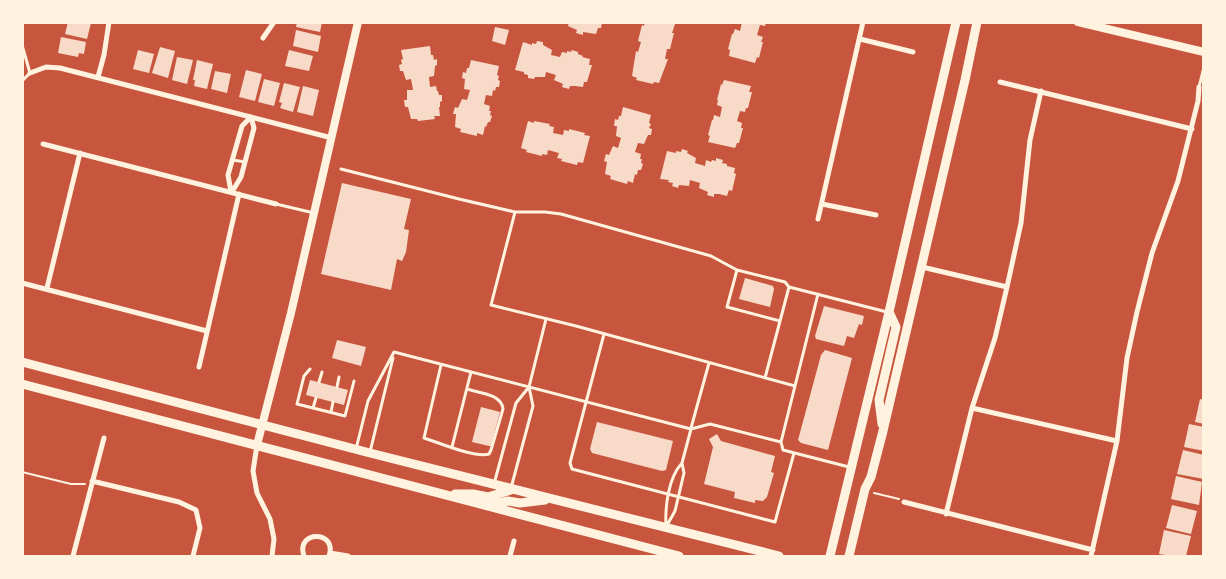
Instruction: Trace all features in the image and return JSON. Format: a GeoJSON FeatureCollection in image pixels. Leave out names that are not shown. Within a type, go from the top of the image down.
{"type":"FeatureCollection","features":[{"type":"Feature","properties":{"kind":"main road"},"geometry":{"type":"LineString","coordinates":[[830,556],[956,22]]}},
{"type":"Feature","properties":{"kind":"main road"},"geometry":{"type":"LineString","coordinates":[[849,556],[883,431],[965,80],[976,22]]}},
{"type":"Feature","properties":{"kind":"main road"},"geometry":{"type":"LineString","coordinates":[[883,431],[879,400],[896,327],[889,312]]}},
{"type":"Feature","properties":{"kind":"main road"},"geometry":{"type":"LineString","coordinates":[[22,362],[550,500],[779,556]]}},
{"type":"Feature","properties":{"kind":"main road"},"geometry":{"type":"LineString","coordinates":[[22,367],[35,365]]}},
{"type":"Feature","properties":{"kind":"main road"},"geometry":{"type":"LineString","coordinates":[[22,384],[679,556]]}},
{"type":"Feature","properties":{"kind":"main road"},"geometry":{"type":"LineString","coordinates":[[440,493],[473,494],[488,497],[511,490]]}},
{"type":"Feature","properties":{"kind":"main road"},"geometry":{"type":"LineString","coordinates":[[489,506],[508,501],[520,503],[550,500]]}},
{"type":"Feature","properties":{"kind":"street"},"geometry":{"type":"LineString","coordinates":[[98,77],[104,55],[109,22]]}},
{"type":"Feature","properties":{"kind":"street"},"geometry":{"type":"LineString","coordinates":[[263,38],[274,22]]}},
{"type":"Feature","properties":{"kind":"street"},"geometry":{"type":"LineString","coordinates":[[272,556],[274,538],[270,519],[257,493],[253,471],[257,445],[314,214],[358,22]]}},
{"type":"Feature","properties":{"kind":"street"},"geometry":{"type":"LineString","coordinates":[[818,219],[863,22]]}},
{"type":"Feature","properties":{"kind":"street"},"geometry":{"type":"LineString","coordinates":[[1078,22],[1204,52]]}},
{"type":"Feature","properties":{"kind":"street"},"geometry":{"type":"LineString","coordinates":[[860,39],[913,52]]}},
{"type":"Feature","properties":{"kind":"street"},"geometry":{"type":"LineString","coordinates":[[30,73],[46,67],[60,68],[332,138]]}},
{"type":"Feature","properties":{"kind":"street"},"geometry":{"type":"LineString","coordinates":[[1000,82],[1192,129]]}},
{"type":"Feature","properties":{"kind":"street"},"geometry":{"type":"LineString","coordinates":[[904,502],[1092,554],[1117,441],[1127,358],[1137,312],[1152,253],[1178,181],[1192,129],[1199,87]]}},
{"type":"Feature","properties":{"kind":"street"},"geometry":{"type":"LineString","coordinates":[[946,514],[972,408],[995,338],[1022,223],[1030,140],[1041,91]]}},
{"type":"Feature","properties":{"kind":"street"},"geometry":{"type":"LineString","coordinates":[[231,192],[228,175],[232,160],[242,126],[251,117]]}},
{"type":"Feature","properties":{"kind":"street"},"geometry":{"type":"LineString","coordinates":[[231,192],[241,177],[254,128],[251,117]]}},
{"type":"Feature","properties":{"kind":"street"},"geometry":{"type":"LineString","coordinates":[[43,144],[276,204]]}},
{"type":"Feature","properties":{"kind":"street"},"geometry":{"type":"LineString","coordinates":[[46,288],[80,153]]}},
{"type":"Feature","properties":{"kind":"street"},"geometry":{"type":"LineString","coordinates":[[199,367],[239,194]]}},
{"type":"Feature","properties":{"kind":"street"},"geometry":{"type":"LineString","coordinates":[[822,204],[876,215]]}},
{"type":"Feature","properties":{"kind":"street"},"geometry":{"type":"LineString","coordinates":[[922,267],[1007,287]]}},
{"type":"Feature","properties":{"kind":"street"},"geometry":{"type":"LineString","coordinates":[[22,283],[207,331]]}},
{"type":"Feature","properties":{"kind":"street"},"geometry":{"type":"LineString","coordinates":[[972,408],[1117,441]]}},
{"type":"Feature","properties":{"kind":"street"},"geometry":{"type":"LineString","coordinates":[[73,556],[104,438]]}},
{"type":"Feature","properties":{"kind":"street"},"geometry":{"type":"LineString","coordinates":[[92,481],[179,502],[196,510],[200,528],[193,556]]}},
{"type":"Feature","properties":{"kind":"street"},"geometry":{"type":"LineString","coordinates":[[304,556],[302,549],[304,545],[310,538],[319,536],[327,541],[330,555],[348,556]]}},
{"type":"Feature","properties":{"kind":"street"},"geometry":{"type":"LineString","coordinates":[[510,556],[514,542]]}},
{"type":"Feature","properties":{"kind":"lane"},"geometry":{"type":"LineString","coordinates":[[22,45],[30,73],[22,81]]}},
{"type":"Feature","properties":{"kind":"lane"},"geometry":{"type":"LineString","coordinates":[[1199,87],[1204,68]]}},
{"type":"Feature","properties":{"kind":"lane"},"geometry":{"type":"LineString","coordinates":[[232,160],[244,162]]}},
{"type":"Feature","properties":{"kind":"lane"},"geometry":{"type":"LineString","coordinates":[[341,169],[515,212],[561,214],[711,256],[737,270],[785,282],[789,287],[889,312]]}},
{"type":"Feature","properties":{"kind":"lane"},"geometry":{"type":"LineString","coordinates":[[276,204],[314,214]]}},
{"type":"Feature","properties":{"kind":"lane"},"geometry":{"type":"LineString","coordinates":[[515,212],[491,305],[795,386]]}},
{"type":"Feature","properties":{"kind":"lane"},"geometry":{"type":"LineString","coordinates":[[737,270],[727,307],[780,321]]}},
{"type":"Feature","properties":{"kind":"lane"},"geometry":{"type":"LineString","coordinates":[[765,378],[789,287]]}},
{"type":"Feature","properties":{"kind":"lane"},"geometry":{"type":"LineString","coordinates":[[818,294],[780,442],[783,450],[851,468]]}},
{"type":"Feature","properties":{"kind":"lane"},"geometry":{"type":"LineString","coordinates":[[511,490],[533,406],[529,387],[546,319]]}},
{"type":"Feature","properties":{"kind":"lane"},"geometry":{"type":"LineString","coordinates":[[604,334],[570,463],[572,469],[775,522],[794,453]]}},
{"type":"Feature","properties":{"kind":"lane"},"geometry":{"type":"LineString","coordinates":[[394,352],[691,429],[710,424],[780,442]]}},
{"type":"Feature","properties":{"kind":"lane"},"geometry":{"type":"LineString","coordinates":[[356,450],[368,401],[394,352]]}},
{"type":"Feature","properties":{"kind":"lane"},"geometry":{"type":"LineString","coordinates":[[370,453],[394,352]]}},
{"type":"Feature","properties":{"kind":"lane"},"geometry":{"type":"LineString","coordinates":[[666,528],[675,511],[679,497],[684,473],[682,463],[709,363]]}},
{"type":"Feature","properties":{"kind":"lane"},"geometry":{"type":"LineString","coordinates":[[441,365],[424,438],[452,446],[461,451],[483,455],[489,454],[503,409],[502,404],[499,399],[467,389]]}},
{"type":"Feature","properties":{"kind":"lane"},"geometry":{"type":"LineString","coordinates":[[310,369],[304,376],[297,404],[345,416],[354,381]]}},
{"type":"Feature","properties":{"kind":"lane"},"geometry":{"type":"LineString","coordinates":[[319,382],[322,372]]}},
{"type":"Feature","properties":{"kind":"lane"},"geometry":{"type":"LineString","coordinates":[[452,446],[471,372]]}},
{"type":"Feature","properties":{"kind":"lane"},"geometry":{"type":"LineString","coordinates":[[337,387],[339,377]]}},
{"type":"Feature","properties":{"kind":"lane"},"geometry":{"type":"LineString","coordinates":[[494,485],[516,402],[529,387]]}},
{"type":"Feature","properties":{"kind":"lane"},"geometry":{"type":"LineString","coordinates":[[313,408],[316,398]]}},
{"type":"Feature","properties":{"kind":"lane"},"geometry":{"type":"LineString","coordinates":[[331,412],[333,402]]}},
{"type":"Feature","properties":{"kind":"lane"},"geometry":{"type":"LineString","coordinates":[[666,528],[665,510],[675,471],[682,463]]}},
{"type":"Feature","properties":{"kind":"path"},"geometry":{"type":"LineString","coordinates":[[22,472],[71,484],[82,484],[92,481]]}},
{"type":"Feature","properties":{"kind":"path"},"geometry":{"type":"LineString","coordinates":[[866,489],[874,493],[897,498],[904,502]]}},
{"type":"Feature","properties":{"kind":"building"},"geometry":{"type":"Polygon","coordinates":[[[68,22],[91,23],[87,39],[65,34],[68,22]]]}},
{"type":"Feature","properties":{"kind":"building"},"geometry":{"type":"Polygon","coordinates":[[[297,22],[322,22],[320,32],[296,27],[297,22]]]}},
{"type":"Feature","properties":{"kind":"building"},"geometry":{"type":"Polygon","coordinates":[[[569,22],[602,22],[601,28],[598,28],[596,34],[583,32],[583,35],[576,33],[577,30],[568,26],[569,22]]]}},
{"type":"Feature","properties":{"kind":"building"},"geometry":{"type":"Polygon","coordinates":[[[645,22],[669,22],[675,24],[670,49],[667,49],[665,59],[668,59],[659,83],[654,82],[653,84],[636,80],[637,78],[632,76],[636,51],[638,52],[641,42],[638,41],[642,25],[644,26],[645,22]]]}},
{"type":"Feature","properties":{"kind":"building"},"geometry":{"type":"Polygon","coordinates":[[[742,22],[766,22],[765,26],[760,25],[757,35],[763,37],[761,42],[763,42],[759,58],[757,57],[755,63],[729,56],[730,50],[728,49],[732,34],[735,29],[740,31],[742,22]]]}},
{"type":"Feature","properties":{"kind":"building"},"geometry":{"type":"Polygon","coordinates":[[[495,27],[509,30],[505,45],[492,41],[495,27]]]}},
{"type":"Feature","properties":{"kind":"building"},"geometry":{"type":"Polygon","coordinates":[[[296,30],[321,36],[318,52],[293,46],[296,30]]]}},
{"type":"Feature","properties":{"kind":"building"},"geometry":{"type":"Polygon","coordinates":[[[61,37],[86,42],[84,54],[79,53],[78,57],[58,53],[61,37]]]}},
{"type":"Feature","properties":{"kind":"building"},"geometry":{"type":"Polygon","coordinates":[[[537,41],[543,42],[543,45],[552,50],[551,55],[560,57],[562,52],[567,53],[567,51],[571,52],[572,50],[578,52],[582,57],[590,59],[589,65],[592,65],[587,82],[584,82],[583,87],[570,86],[569,89],[562,87],[563,84],[554,80],[556,75],[546,72],[545,77],[535,77],[534,79],[528,78],[528,75],[524,74],[524,72],[515,70],[523,42],[532,45],[532,43],[536,44],[537,41]]]}},
{"type":"Feature","properties":{"kind":"building"},"geometry":{"type":"Polygon","coordinates":[[[430,46],[431,55],[433,55],[434,60],[437,59],[437,65],[435,66],[434,76],[429,77],[430,87],[436,86],[439,95],[442,95],[439,107],[440,116],[434,116],[435,119],[418,121],[417,119],[411,119],[408,107],[405,107],[404,100],[407,100],[407,90],[413,90],[411,79],[406,80],[403,71],[400,71],[399,65],[402,64],[401,60],[403,59],[401,50],[430,46]]]}},
{"type":"Feature","properties":{"kind":"building"},"geometry":{"type":"Polygon","coordinates":[[[160,47],[175,51],[168,78],[152,73],[160,47]]]}},
{"type":"Feature","properties":{"kind":"building"},"geometry":{"type":"Polygon","coordinates":[[[138,50],[154,54],[149,73],[133,69],[138,50]]]}},
{"type":"Feature","properties":{"kind":"building"},"geometry":{"type":"Polygon","coordinates":[[[289,50],[313,56],[309,71],[285,66],[289,50]]]}},
{"type":"Feature","properties":{"kind":"building"},"geometry":{"type":"Polygon","coordinates":[[[177,57],[193,60],[187,84],[172,80],[177,57]]]}},
{"type":"Feature","properties":{"kind":"building"},"geometry":{"type":"Polygon","coordinates":[[[197,60],[213,64],[207,89],[194,86],[195,80],[193,80],[197,60]]]}},
{"type":"Feature","properties":{"kind":"building"},"geometry":{"type":"Polygon","coordinates":[[[471,60],[499,66],[497,75],[500,81],[499,87],[496,87],[495,91],[493,90],[492,96],[486,95],[484,104],[490,106],[489,111],[491,111],[490,115],[492,116],[490,122],[485,126],[483,135],[477,133],[477,136],[460,132],[461,129],[455,127],[456,114],[453,114],[455,107],[458,108],[462,99],[467,100],[470,90],[464,89],[465,79],[462,78],[463,72],[466,73],[467,68],[469,68],[471,60]]]}},
{"type":"Feature","properties":{"kind":"building"},"geometry":{"type":"Polygon","coordinates":[[[246,70],[262,74],[255,101],[239,97],[246,70]]]}},
{"type":"Feature","properties":{"kind":"building"},"geometry":{"type":"Polygon","coordinates":[[[215,71],[231,74],[227,93],[211,89],[215,71]]]}},
{"type":"Feature","properties":{"kind":"building"},"geometry":{"type":"Polygon","coordinates":[[[264,79],[280,83],[274,106],[258,102],[264,79]]]}},
{"type":"Feature","properties":{"kind":"building"},"geometry":{"type":"Polygon","coordinates":[[[724,80],[751,86],[749,92],[752,92],[748,108],[746,108],[745,112],[740,111],[737,121],[742,123],[741,128],[743,128],[739,143],[737,143],[735,148],[708,142],[710,136],[708,135],[714,115],[720,117],[722,107],[717,105],[717,100],[721,84],[724,80]]]}},
{"type":"Feature","properties":{"kind":"building"},"geometry":{"type":"Polygon","coordinates":[[[284,83],[300,87],[293,112],[280,108],[282,103],[279,102],[284,83]]]}},
{"type":"Feature","properties":{"kind":"building"},"geometry":{"type":"Polygon","coordinates":[[[303,86],[319,90],[313,116],[297,112],[303,86]]]}},
{"type":"Feature","properties":{"kind":"building"},"geometry":{"type":"Polygon","coordinates":[[[623,107],[651,115],[649,128],[652,129],[651,135],[648,135],[644,144],[638,143],[635,152],[641,154],[640,159],[642,159],[641,163],[643,164],[641,170],[638,170],[637,175],[635,174],[633,183],[628,181],[627,184],[610,179],[611,176],[605,174],[607,162],[604,161],[606,154],[609,155],[613,146],[618,148],[621,138],[616,136],[617,126],[614,126],[615,119],[618,120],[619,116],[621,116],[623,107]]]}},
{"type":"Feature","properties":{"kind":"building"},"geometry":{"type":"Polygon","coordinates":[[[528,121],[550,124],[549,126],[554,127],[553,133],[563,135],[564,130],[569,131],[569,129],[590,136],[583,163],[578,162],[577,165],[561,161],[562,159],[557,158],[559,153],[548,150],[547,155],[542,154],[542,156],[526,152],[527,150],[521,148],[528,121]]]}},
{"type":"Feature","properties":{"kind":"building"},"geometry":{"type":"Polygon","coordinates":[[[682,149],[688,151],[687,153],[696,158],[695,163],[705,166],[706,160],[716,161],[716,158],[723,160],[722,163],[727,164],[727,166],[735,168],[734,173],[736,174],[732,191],[729,190],[727,196],[714,194],[714,197],[707,195],[708,192],[699,188],[700,183],[690,180],[689,186],[679,185],[678,188],[672,186],[673,183],[668,182],[669,180],[660,179],[667,151],[676,153],[676,151],[681,152],[682,149]]]}},
{"type":"Feature","properties":{"kind":"building"},"geometry":{"type":"Polygon","coordinates":[[[342,183],[411,199],[404,229],[409,230],[406,252],[402,261],[397,259],[391,290],[321,274],[342,183]]]}},
{"type":"Feature","properties":{"kind":"building"},"geometry":{"type":"Polygon","coordinates":[[[745,278],[773,286],[770,307],[739,299],[745,278]]]}},
{"type":"Feature","properties":{"kind":"building"},"geometry":{"type":"Polygon","coordinates":[[[824,306],[864,316],[862,325],[859,324],[854,338],[847,336],[844,346],[816,339],[815,336],[824,306]]]}},
{"type":"Feature","properties":{"kind":"building"},"geometry":{"type":"Polygon","coordinates":[[[337,340],[366,347],[361,366],[332,358],[337,340]]]}},
{"type":"Feature","properties":{"kind":"building"},"geometry":{"type":"Polygon","coordinates":[[[825,350],[852,358],[828,450],[801,443],[798,440],[821,355],[825,350]]]}},
{"type":"Feature","properties":{"kind":"building"},"geometry":{"type":"Polygon","coordinates":[[[310,380],[348,390],[344,405],[306,395],[310,380]]]}},
{"type":"Feature","properties":{"kind":"building"},"geometry":{"type":"Polygon","coordinates":[[[1200,399],[1204,400],[1204,424],[1195,422],[1200,399]]]}},
{"type":"Feature","properties":{"kind":"building"},"geometry":{"type":"Polygon","coordinates":[[[481,407],[500,412],[491,446],[472,442],[481,407]]]}},
{"type":"Feature","properties":{"kind":"building"},"geometry":{"type":"Polygon","coordinates":[[[597,422],[673,441],[666,470],[662,471],[592,453],[590,449],[597,422]]]}},
{"type":"Feature","properties":{"kind":"building"},"geometry":{"type":"Polygon","coordinates":[[[1189,424],[1204,427],[1204,451],[1184,447],[1189,424]]]}},
{"type":"Feature","properties":{"kind":"building"},"geometry":{"type":"Polygon","coordinates":[[[717,434],[721,441],[775,456],[771,472],[774,473],[767,497],[763,501],[755,500],[755,503],[734,498],[735,492],[704,484],[713,447],[709,439],[717,434]]]}},
{"type":"Feature","properties":{"kind":"building"},"geometry":{"type":"Polygon","coordinates":[[[1183,450],[1204,455],[1204,479],[1177,474],[1183,450]]]}},
{"type":"Feature","properties":{"kind":"building"},"geometry":{"type":"Polygon","coordinates":[[[1176,476],[1202,482],[1199,505],[1171,499],[1176,476]]]}},
{"type":"Feature","properties":{"kind":"building"},"geometry":{"type":"Polygon","coordinates":[[[1172,505],[1197,511],[1191,534],[1166,528],[1172,505]]]}},
{"type":"Feature","properties":{"kind":"building"},"geometry":{"type":"Polygon","coordinates":[[[1164,530],[1191,536],[1186,556],[1159,554],[1164,530]]]}}]}
